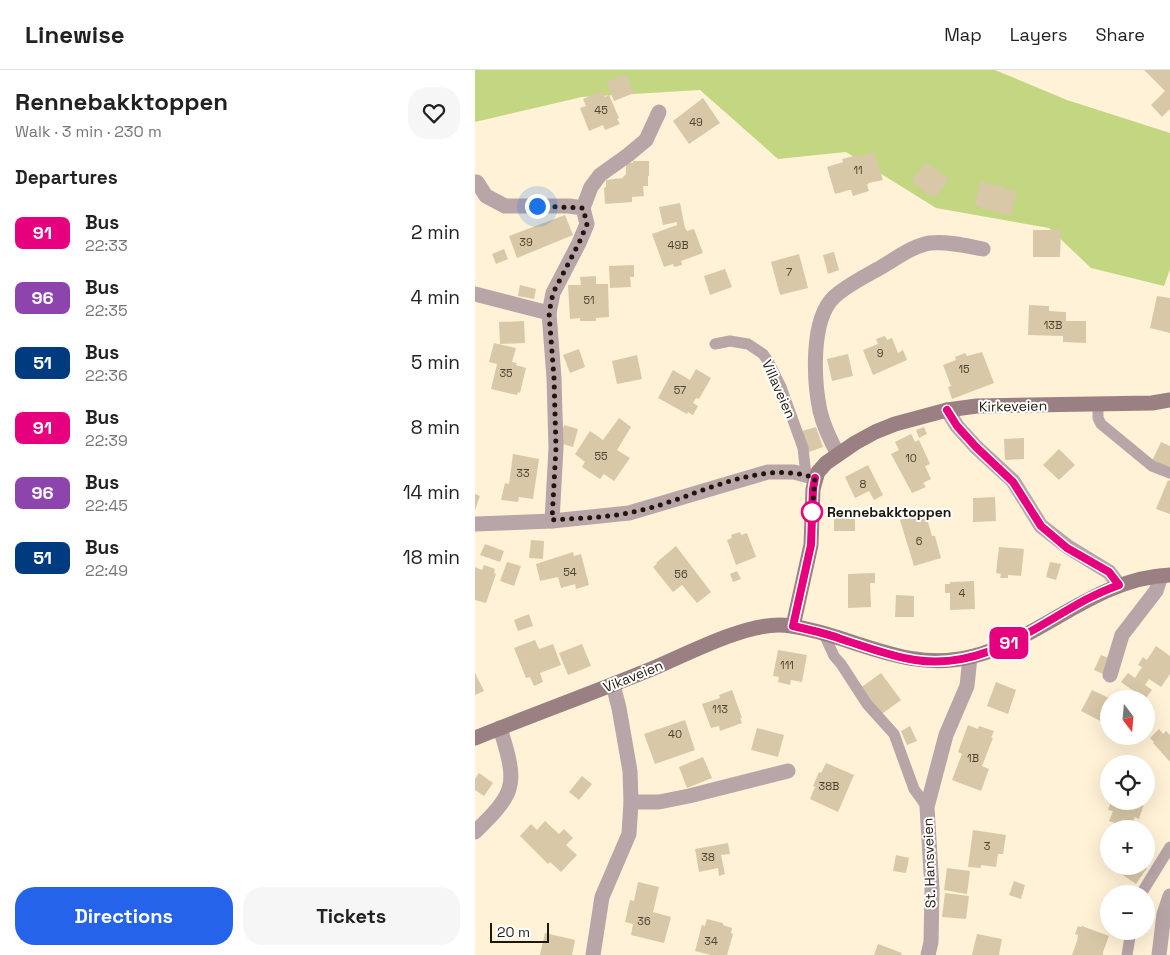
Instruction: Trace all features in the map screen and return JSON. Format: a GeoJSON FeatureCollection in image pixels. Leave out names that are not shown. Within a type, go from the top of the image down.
{"type":"FeatureCollection","features":[{"type":"Feature","properties":{"kind":"main road","name":"Kirkeveien"},"geometry":{"type":"LineString","coordinates":[[811,476],[838,454],[875,432],[895,424],[947,410],[977,406],[1152,403],[1170,400]]}},
{"type":"Feature","properties":{"kind":"main road"},"geometry":{"type":"LineString","coordinates":[[793,626],[811,545],[813,489],[811,476]]}},
{"type":"Feature","properties":{"kind":"main road","name":"Vikaveien"},"geometry":{"type":"LineString","coordinates":[[475,738],[613,685],[747,630],[777,625],[793,626],[886,654],[916,660],[938,661],[970,657],[997,650],[1088,598],[1138,579],[1165,575]]}},
{"type":"Feature","properties":{"kind":"street"},"geometry":{"type":"LineString","coordinates":[[552,520],[556,448],[554,378],[549,313],[553,293],[587,224],[583,208],[591,187],[600,174],[646,140],[659,112]]}},
{"type":"Feature","properties":{"kind":"street"},"geometry":{"type":"LineString","coordinates":[[477,182],[486,196],[505,206],[569,206],[583,208]]}},
{"type":"Feature","properties":{"kind":"street"},"geometry":{"type":"LineString","coordinates":[[838,454],[828,435],[820,412],[816,386],[815,357],[818,334],[824,312],[833,298],[856,282],[916,247],[930,243],[945,243],[983,249]]}},
{"type":"Feature","properties":{"kind":"street"},"geometry":{"type":"LineString","coordinates":[[475,294],[549,313]]}},
{"type":"Feature","properties":{"kind":"street"},"geometry":{"type":"LineString","coordinates":[[947,410],[957,426],[976,447],[1013,482],[1041,526],[1067,548],[1109,572],[1119,585]]}},
{"type":"Feature","properties":{"kind":"street"},"geometry":{"type":"LineString","coordinates":[[475,524],[629,513],[768,472],[794,472],[811,476]]}},
{"type":"Feature","properties":{"kind":"street"},"geometry":{"type":"LineString","coordinates":[[1110,675],[1122,635],[1156,591],[1165,575]]}},
{"type":"Feature","properties":{"kind":"street","name":"St. Hansveien"},"geometry":{"type":"LineString","coordinates":[[929,955],[932,889],[927,808],[945,735],[967,686],[970,657]]}},
{"type":"Feature","properties":{"kind":"street"},"geometry":{"type":"LineString","coordinates":[[593,955],[602,897],[629,834],[630,771],[613,685]]}},
{"type":"Feature","properties":{"kind":"street"},"geometry":{"type":"LineString","coordinates":[[475,832],[496,811],[509,789],[510,765],[500,728]]}},
{"type":"Feature","properties":{"kind":"street"},"geometry":{"type":"LineString","coordinates":[[631,802],[659,802],[788,771]]}},
{"type":"Feature","properties":{"kind":"street"},"geometry":{"type":"LineString","coordinates":[[1159,955],[1164,914],[1170,896]]}},
{"type":"Feature","properties":{"kind":"lane","name":"Villaveien"},"geometry":{"type":"LineString","coordinates":[[715,344],[730,341],[748,344],[757,348],[768,361],[781,387],[811,476]]}},
{"type":"Feature","properties":{"kind":"lane"},"geometry":{"type":"LineString","coordinates":[[1098,404],[1098,418],[1101,424],[1152,466],[1170,473]]}},
{"type":"Feature","properties":{"kind":"lane"},"geometry":{"type":"LineString","coordinates":[[824,634],[834,656],[867,704],[894,734],[914,789],[927,808]]}},
{"type":"Feature","properties":{"kind":"lane"},"geometry":{"type":"LineString","coordinates":[[1147,885],[1170,847]]}},
{"type":"Feature","properties":{"kind":"lane"},"geometry":{"type":"LineString","coordinates":[[1127,955],[1130,940]]}},
{"type":"Feature","properties":{"kind":"green space"},"geometry":{"type":"Polygon","coordinates":[[[475,70],[995,70],[1067,100],[1170,133],[1170,269],[1164,286],[1091,268],[1049,228],[936,208],[846,152],[778,159],[700,90],[582,97],[475,122],[475,70]]]}},
{"type":"Feature","properties":{"kind":"building"},"geometry":{"type":"Polygon","coordinates":[[[1144,70],[1170,70],[1170,109],[1162,117],[1151,105],[1165,91],[1144,70]]]}},
{"type":"Feature","properties":{"kind":"building"},"geometry":{"type":"Polygon","coordinates":[[[626,74],[634,93],[614,101],[606,82],[626,74]]]}},
{"type":"Feature","properties":{"kind":"building"},"geometry":{"type":"Polygon","coordinates":[[[603,91],[605,97],[609,95],[620,124],[605,130],[603,125],[589,131],[580,108],[586,106],[583,99],[603,91]]]}},
{"type":"Feature","properties":{"kind":"building"},"geometry":{"type":"Polygon","coordinates":[[[703,98],[720,123],[689,144],[673,121],[703,98]]]}},
{"type":"Feature","properties":{"kind":"building"},"geometry":{"type":"Polygon","coordinates":[[[874,152],[883,180],[869,183],[867,185],[869,191],[853,196],[851,190],[835,194],[827,167],[843,162],[842,159],[858,155],[859,157],[874,152]]]}},
{"type":"Feature","properties":{"kind":"building"},"geometry":{"type":"Polygon","coordinates":[[[633,161],[649,161],[648,186],[643,186],[644,196],[632,197],[632,202],[605,204],[604,188],[606,187],[606,180],[622,178],[626,174],[626,162],[633,163],[633,161]]]}},
{"type":"Feature","properties":{"kind":"building"},"geometry":{"type":"Polygon","coordinates":[[[926,162],[949,179],[934,199],[911,181],[926,162]]]}},
{"type":"Feature","properties":{"kind":"building"},"geometry":{"type":"Polygon","coordinates":[[[981,181],[997,186],[998,184],[1003,186],[1003,188],[1017,192],[1010,216],[974,205],[981,181]]]}},
{"type":"Feature","properties":{"kind":"building"},"geometry":{"type":"Polygon","coordinates":[[[680,203],[685,228],[687,231],[694,229],[703,253],[681,261],[682,265],[674,267],[673,264],[664,267],[652,234],[677,225],[677,222],[663,225],[659,207],[680,203]]]}},
{"type":"Feature","properties":{"kind":"building"},"geometry":{"type":"Polygon","coordinates":[[[565,215],[573,235],[517,258],[509,236],[565,215]]]}},
{"type":"Feature","properties":{"kind":"building"},"geometry":{"type":"Polygon","coordinates":[[[1033,230],[1061,230],[1060,257],[1033,257],[1033,230]]]}},
{"type":"Feature","properties":{"kind":"building"},"geometry":{"type":"Polygon","coordinates":[[[504,249],[508,259],[496,264],[492,254],[504,249]]]}},
{"type":"Feature","properties":{"kind":"building"},"geometry":{"type":"Polygon","coordinates":[[[834,252],[839,270],[828,274],[823,255],[834,252]]]}},
{"type":"Feature","properties":{"kind":"building"},"geometry":{"type":"Polygon","coordinates":[[[799,254],[808,288],[780,295],[771,262],[799,254]]]}},
{"type":"Feature","properties":{"kind":"building"},"geometry":{"type":"Polygon","coordinates":[[[634,265],[634,277],[630,277],[631,287],[610,288],[609,266],[634,265]]]}},
{"type":"Feature","properties":{"kind":"building"},"geometry":{"type":"Polygon","coordinates":[[[725,269],[732,287],[710,295],[704,276],[725,269]]]}},
{"type":"Feature","properties":{"kind":"building"},"geometry":{"type":"Polygon","coordinates":[[[596,276],[596,284],[608,284],[609,317],[596,318],[596,321],[580,321],[580,318],[570,319],[568,285],[581,285],[580,277],[596,276]]]}},
{"type":"Feature","properties":{"kind":"building"},"geometry":{"type":"Polygon","coordinates":[[[520,285],[536,289],[534,299],[518,296],[520,285]]]}},
{"type":"Feature","properties":{"kind":"building"},"geometry":{"type":"Polygon","coordinates":[[[1157,296],[1170,298],[1170,333],[1150,328],[1157,296]]]}},
{"type":"Feature","properties":{"kind":"building"},"geometry":{"type":"Polygon","coordinates":[[[1029,305],[1049,306],[1049,311],[1066,312],[1066,321],[1086,321],[1086,343],[1063,342],[1063,336],[1028,335],[1029,305]]]}},
{"type":"Feature","properties":{"kind":"building"},"geometry":{"type":"Polygon","coordinates":[[[524,321],[525,343],[500,344],[499,322],[524,321]]]}},
{"type":"Feature","properties":{"kind":"building"},"geometry":{"type":"Polygon","coordinates":[[[885,336],[887,340],[892,338],[898,353],[903,350],[907,360],[873,375],[863,350],[878,344],[876,339],[885,336]]]}},
{"type":"Feature","properties":{"kind":"building"},"geometry":{"type":"Polygon","coordinates":[[[494,343],[516,348],[512,362],[526,368],[520,393],[518,392],[517,395],[491,389],[497,364],[489,362],[494,343]]]}},
{"type":"Feature","properties":{"kind":"building"},"geometry":{"type":"Polygon","coordinates":[[[579,349],[585,367],[570,373],[563,355],[579,349]]]}},
{"type":"Feature","properties":{"kind":"building"},"geometry":{"type":"Polygon","coordinates":[[[982,352],[994,383],[952,399],[948,387],[951,386],[943,365],[956,360],[955,357],[965,353],[967,356],[982,352]]]}},
{"type":"Feature","properties":{"kind":"building"},"geometry":{"type":"Polygon","coordinates":[[[848,354],[853,376],[832,381],[827,359],[848,354]]]}},
{"type":"Feature","properties":{"kind":"building"},"geometry":{"type":"Polygon","coordinates":[[[637,355],[642,379],[617,384],[612,361],[637,355]]]}},
{"type":"Feature","properties":{"kind":"building"},"geometry":{"type":"Polygon","coordinates":[[[696,369],[711,378],[699,399],[696,398],[693,403],[698,406],[693,415],[688,412],[687,414],[658,398],[673,370],[690,380],[696,369]]]}},
{"type":"Feature","properties":{"kind":"building"},"geometry":{"type":"Polygon","coordinates":[[[619,418],[631,427],[617,450],[630,458],[614,481],[604,474],[600,479],[582,467],[585,462],[575,454],[590,431],[603,440],[619,418]]]}},
{"type":"Feature","properties":{"kind":"building"},"geometry":{"type":"Polygon","coordinates":[[[564,425],[578,429],[573,447],[559,443],[564,425]]]}},
{"type":"Feature","properties":{"kind":"building"},"geometry":{"type":"Polygon","coordinates":[[[816,427],[823,447],[809,452],[802,431],[816,427]]]}},
{"type":"Feature","properties":{"kind":"building"},"geometry":{"type":"Polygon","coordinates":[[[924,427],[927,434],[919,438],[916,430],[924,427]]]}},
{"type":"Feature","properties":{"kind":"building"},"geometry":{"type":"Polygon","coordinates":[[[911,434],[915,442],[919,440],[930,464],[925,466],[931,479],[923,483],[926,487],[912,493],[891,454],[899,450],[895,442],[911,434]]]}},
{"type":"Feature","properties":{"kind":"building"},"geometry":{"type":"Polygon","coordinates":[[[1024,438],[1024,459],[1005,460],[1004,439],[1024,438]]]}},
{"type":"Feature","properties":{"kind":"building"},"geometry":{"type":"Polygon","coordinates":[[[1161,442],[1170,446],[1170,468],[1152,461],[1161,442]]]}},
{"type":"Feature","properties":{"kind":"building"},"geometry":{"type":"Polygon","coordinates":[[[1059,449],[1075,465],[1059,480],[1043,465],[1059,449]]]}},
{"type":"Feature","properties":{"kind":"building"},"geometry":{"type":"Polygon","coordinates":[[[513,454],[539,459],[533,499],[519,497],[518,502],[501,500],[505,483],[509,484],[513,454]]]}},
{"type":"Feature","properties":{"kind":"building"},"geometry":{"type":"Polygon","coordinates":[[[868,465],[883,495],[874,500],[869,491],[855,498],[845,477],[868,465]]]}},
{"type":"Feature","properties":{"kind":"building"},"geometry":{"type":"Polygon","coordinates":[[[1168,480],[1170,481],[1170,514],[1156,509],[1168,480]]]}},
{"type":"Feature","properties":{"kind":"building"},"geometry":{"type":"Polygon","coordinates":[[[475,494],[480,496],[475,510],[475,494]]]}},
{"type":"Feature","properties":{"kind":"building"},"geometry":{"type":"Polygon","coordinates":[[[995,497],[996,521],[973,522],[973,498],[995,497]]]}},
{"type":"Feature","properties":{"kind":"building"},"geometry":{"type":"Polygon","coordinates":[[[834,509],[855,510],[855,531],[834,531],[834,509]]]}},
{"type":"Feature","properties":{"kind":"building"},"geometry":{"type":"Polygon","coordinates":[[[925,512],[932,536],[935,536],[941,558],[914,566],[900,520],[925,512]]]}},
{"type":"Feature","properties":{"kind":"building"},"geometry":{"type":"Polygon","coordinates":[[[740,532],[741,535],[747,533],[756,557],[736,565],[727,540],[732,538],[731,535],[740,532]]]}},
{"type":"Feature","properties":{"kind":"building"},"geometry":{"type":"Polygon","coordinates":[[[531,540],[544,541],[543,559],[529,558],[531,540]]]}},
{"type":"Feature","properties":{"kind":"building"},"geometry":{"type":"Polygon","coordinates":[[[485,544],[504,551],[500,562],[480,555],[485,544]]]}},
{"type":"Feature","properties":{"kind":"building"},"geometry":{"type":"Polygon","coordinates":[[[676,546],[711,592],[697,603],[682,585],[673,592],[653,567],[676,546]]]}},
{"type":"Feature","properties":{"kind":"building"},"geometry":{"type":"Polygon","coordinates":[[[999,547],[1024,549],[1021,576],[1008,575],[1008,578],[1000,578],[1001,574],[996,573],[999,547]]]}},
{"type":"Feature","properties":{"kind":"building"},"geometry":{"type":"Polygon","coordinates":[[[573,552],[574,556],[581,554],[589,585],[576,589],[575,584],[561,588],[558,577],[540,581],[536,564],[573,552]]]}},
{"type":"Feature","properties":{"kind":"building"},"geometry":{"type":"Polygon","coordinates":[[[507,562],[521,566],[514,586],[500,581],[507,562]]]}},
{"type":"Feature","properties":{"kind":"building"},"geometry":{"type":"Polygon","coordinates":[[[1050,562],[1061,564],[1056,580],[1046,577],[1050,562]]]}},
{"type":"Feature","properties":{"kind":"building"},"geometry":{"type":"Polygon","coordinates":[[[484,565],[495,569],[494,573],[496,574],[486,603],[475,600],[475,567],[482,570],[484,565]]]}},
{"type":"Feature","properties":{"kind":"building"},"geometry":{"type":"Polygon","coordinates":[[[737,571],[741,579],[733,582],[730,574],[737,571]]]}},
{"type":"Feature","properties":{"kind":"building"},"geometry":{"type":"Polygon","coordinates":[[[875,573],[875,583],[870,583],[871,607],[848,608],[848,574],[875,573]]]}},
{"type":"Feature","properties":{"kind":"building"},"geometry":{"type":"Polygon","coordinates":[[[974,581],[975,609],[950,610],[950,593],[945,593],[945,584],[974,581]]]}},
{"type":"Feature","properties":{"kind":"building"},"geometry":{"type":"Polygon","coordinates":[[[896,595],[914,596],[914,617],[895,617],[896,595]]]}},
{"type":"Feature","properties":{"kind":"building"},"geometry":{"type":"Polygon","coordinates":[[[529,614],[533,626],[518,631],[514,620],[529,614]]]}},
{"type":"Feature","properties":{"kind":"building"},"geometry":{"type":"Polygon","coordinates":[[[535,640],[539,649],[553,644],[561,665],[540,673],[543,682],[534,686],[530,677],[526,678],[514,648],[535,640]]]}},
{"type":"Feature","properties":{"kind":"building"},"geometry":{"type":"Polygon","coordinates":[[[582,644],[591,666],[568,675],[559,653],[582,644]]]}},
{"type":"Feature","properties":{"kind":"building"},"geometry":{"type":"Polygon","coordinates":[[[1156,646],[1170,656],[1170,674],[1161,687],[1149,679],[1145,685],[1152,690],[1132,690],[1121,682],[1128,673],[1135,678],[1142,667],[1138,665],[1143,657],[1147,660],[1156,646]]]}},
{"type":"Feature","properties":{"kind":"building"},"geometry":{"type":"Polygon","coordinates":[[[778,650],[807,655],[802,682],[791,680],[790,685],[778,682],[779,677],[773,676],[778,650]]]}},
{"type":"Feature","properties":{"kind":"building"},"geometry":{"type":"Polygon","coordinates":[[[1101,655],[1111,659],[1103,674],[1094,670],[1101,655]]]}},
{"type":"Feature","properties":{"kind":"building"},"geometry":{"type":"Polygon","coordinates":[[[475,673],[484,691],[475,695],[475,673]]]}},
{"type":"Feature","properties":{"kind":"building"},"geometry":{"type":"Polygon","coordinates":[[[881,673],[901,700],[879,716],[859,689],[881,673]]]}},
{"type":"Feature","properties":{"kind":"building"},"geometry":{"type":"Polygon","coordinates":[[[996,682],[1016,690],[1008,714],[987,706],[996,682]]]}},
{"type":"Feature","properties":{"kind":"building"},"geometry":{"type":"Polygon","coordinates":[[[732,690],[742,723],[720,731],[719,726],[711,728],[702,704],[720,698],[719,695],[732,690]]]}},
{"type":"Feature","properties":{"kind":"building"},"geometry":{"type":"Polygon","coordinates":[[[1092,690],[1100,694],[1100,721],[1081,711],[1092,690]]]}},
{"type":"Feature","properties":{"kind":"building"},"geometry":{"type":"Polygon","coordinates":[[[685,720],[695,750],[655,764],[644,734],[685,720]]]}},
{"type":"Feature","properties":{"kind":"building"},"geometry":{"type":"Polygon","coordinates":[[[968,725],[978,729],[979,726],[994,731],[982,766],[989,769],[981,791],[952,780],[962,754],[958,752],[968,725]]]}},
{"type":"Feature","properties":{"kind":"building"},"geometry":{"type":"Polygon","coordinates":[[[910,726],[917,741],[907,745],[901,731],[910,726]]]}},
{"type":"Feature","properties":{"kind":"building"},"geometry":{"type":"Polygon","coordinates":[[[757,728],[784,735],[778,757],[751,750],[757,728]]]}},
{"type":"Feature","properties":{"kind":"building"},"geometry":{"type":"Polygon","coordinates":[[[1159,729],[1163,734],[1166,731],[1170,735],[1170,762],[1155,745],[1155,733],[1159,729]]]}},
{"type":"Feature","properties":{"kind":"building"},"geometry":{"type":"Polygon","coordinates":[[[703,757],[712,778],[687,788],[679,767],[703,757]]]}},
{"type":"Feature","properties":{"kind":"building"},"geometry":{"type":"Polygon","coordinates":[[[826,763],[854,775],[838,812],[810,799],[819,772],[821,773],[826,763]]]}},
{"type":"Feature","properties":{"kind":"building"},"geometry":{"type":"Polygon","coordinates":[[[479,773],[493,783],[484,796],[475,790],[475,779],[479,773]]]}},
{"type":"Feature","properties":{"kind":"building"},"geometry":{"type":"Polygon","coordinates":[[[582,776],[592,784],[579,800],[569,792],[582,776]]]}},
{"type":"Feature","properties":{"kind":"building"},"geometry":{"type":"Polygon","coordinates":[[[1108,810],[1142,810],[1139,819],[1135,817],[1134,820],[1109,820],[1113,811],[1108,810]]]}},
{"type":"Feature","properties":{"kind":"building"},"geometry":{"type":"Polygon","coordinates":[[[545,821],[559,834],[564,829],[573,838],[566,845],[577,855],[561,872],[550,862],[548,864],[520,836],[531,824],[537,830],[545,821]]]}},
{"type":"Feature","properties":{"kind":"building"},"geometry":{"type":"Polygon","coordinates":[[[973,830],[1006,835],[1003,854],[998,854],[996,867],[981,865],[981,868],[968,867],[973,830]]]}},
{"type":"Feature","properties":{"kind":"building"},"geometry":{"type":"Polygon","coordinates":[[[728,843],[730,854],[721,855],[725,874],[719,876],[718,868],[699,872],[695,849],[728,843]]]}},
{"type":"Feature","properties":{"kind":"building"},"geometry":{"type":"Polygon","coordinates":[[[896,855],[909,858],[906,873],[893,871],[896,855]]]}},
{"type":"Feature","properties":{"kind":"building"},"geometry":{"type":"Polygon","coordinates":[[[947,868],[970,871],[967,894],[944,890],[947,868]]]}},
{"type":"Feature","properties":{"kind":"building"},"geometry":{"type":"Polygon","coordinates":[[[1123,875],[1142,875],[1136,884],[1123,875]]]}},
{"type":"Feature","properties":{"kind":"building"},"geometry":{"type":"Polygon","coordinates":[[[1014,881],[1025,885],[1021,899],[1009,895],[1014,881]]]}},
{"type":"Feature","properties":{"kind":"building"},"geometry":{"type":"Polygon","coordinates":[[[638,882],[659,887],[653,912],[671,917],[664,943],[631,935],[633,924],[625,922],[630,900],[634,901],[638,882]]]}},
{"type":"Feature","properties":{"kind":"building"},"geometry":{"type":"Polygon","coordinates":[[[945,893],[969,896],[966,919],[942,917],[945,893]]]}},
{"type":"Feature","properties":{"kind":"building"},"geometry":{"type":"Polygon","coordinates":[[[707,919],[723,923],[723,925],[732,928],[731,933],[733,934],[727,955],[711,955],[695,951],[702,925],[705,926],[707,919]]]}},
{"type":"Feature","properties":{"kind":"building"},"geometry":{"type":"Polygon","coordinates":[[[1078,926],[1100,933],[1100,940],[1108,940],[1103,955],[1072,955],[1078,935],[1075,934],[1078,926]]]}},
{"type":"Feature","properties":{"kind":"building"},"geometry":{"type":"Polygon","coordinates":[[[545,933],[575,940],[572,955],[540,955],[545,933]]]}},
{"type":"Feature","properties":{"kind":"building"},"geometry":{"type":"Polygon","coordinates":[[[977,934],[1002,939],[999,955],[972,955],[977,934]]]}},
{"type":"Feature","properties":{"kind":"building"},"geometry":{"type":"Polygon","coordinates":[[[878,944],[902,953],[901,955],[874,955],[878,944]]]}},
{"type":"Feature","properties":{"kind":"bus line","name":"91"},"geometry":{"type":"LineString","coordinates":[[815,478],[811,545],[807,570],[793,626],[840,638],[886,654],[916,660],[954,660],[997,650],[1088,598],[1119,585],[1109,572],[1067,548],[1041,526],[1013,482],[976,447],[957,426],[947,410]]}},
{"type":"Feature","properties":{"kind":"place","name":"Rennebakktoppen"},"geometry":{"type":"Point","coordinates":[812,512]}},
{"type":"Feature","properties":{"kind":"route"},"geometry":{"type":"LineString","coordinates":[[537,206],[583,208],[587,224],[553,293],[549,313],[554,378],[556,448],[552,520],[629,513],[768,472],[794,472],[815,478],[812,512]]}}]}
